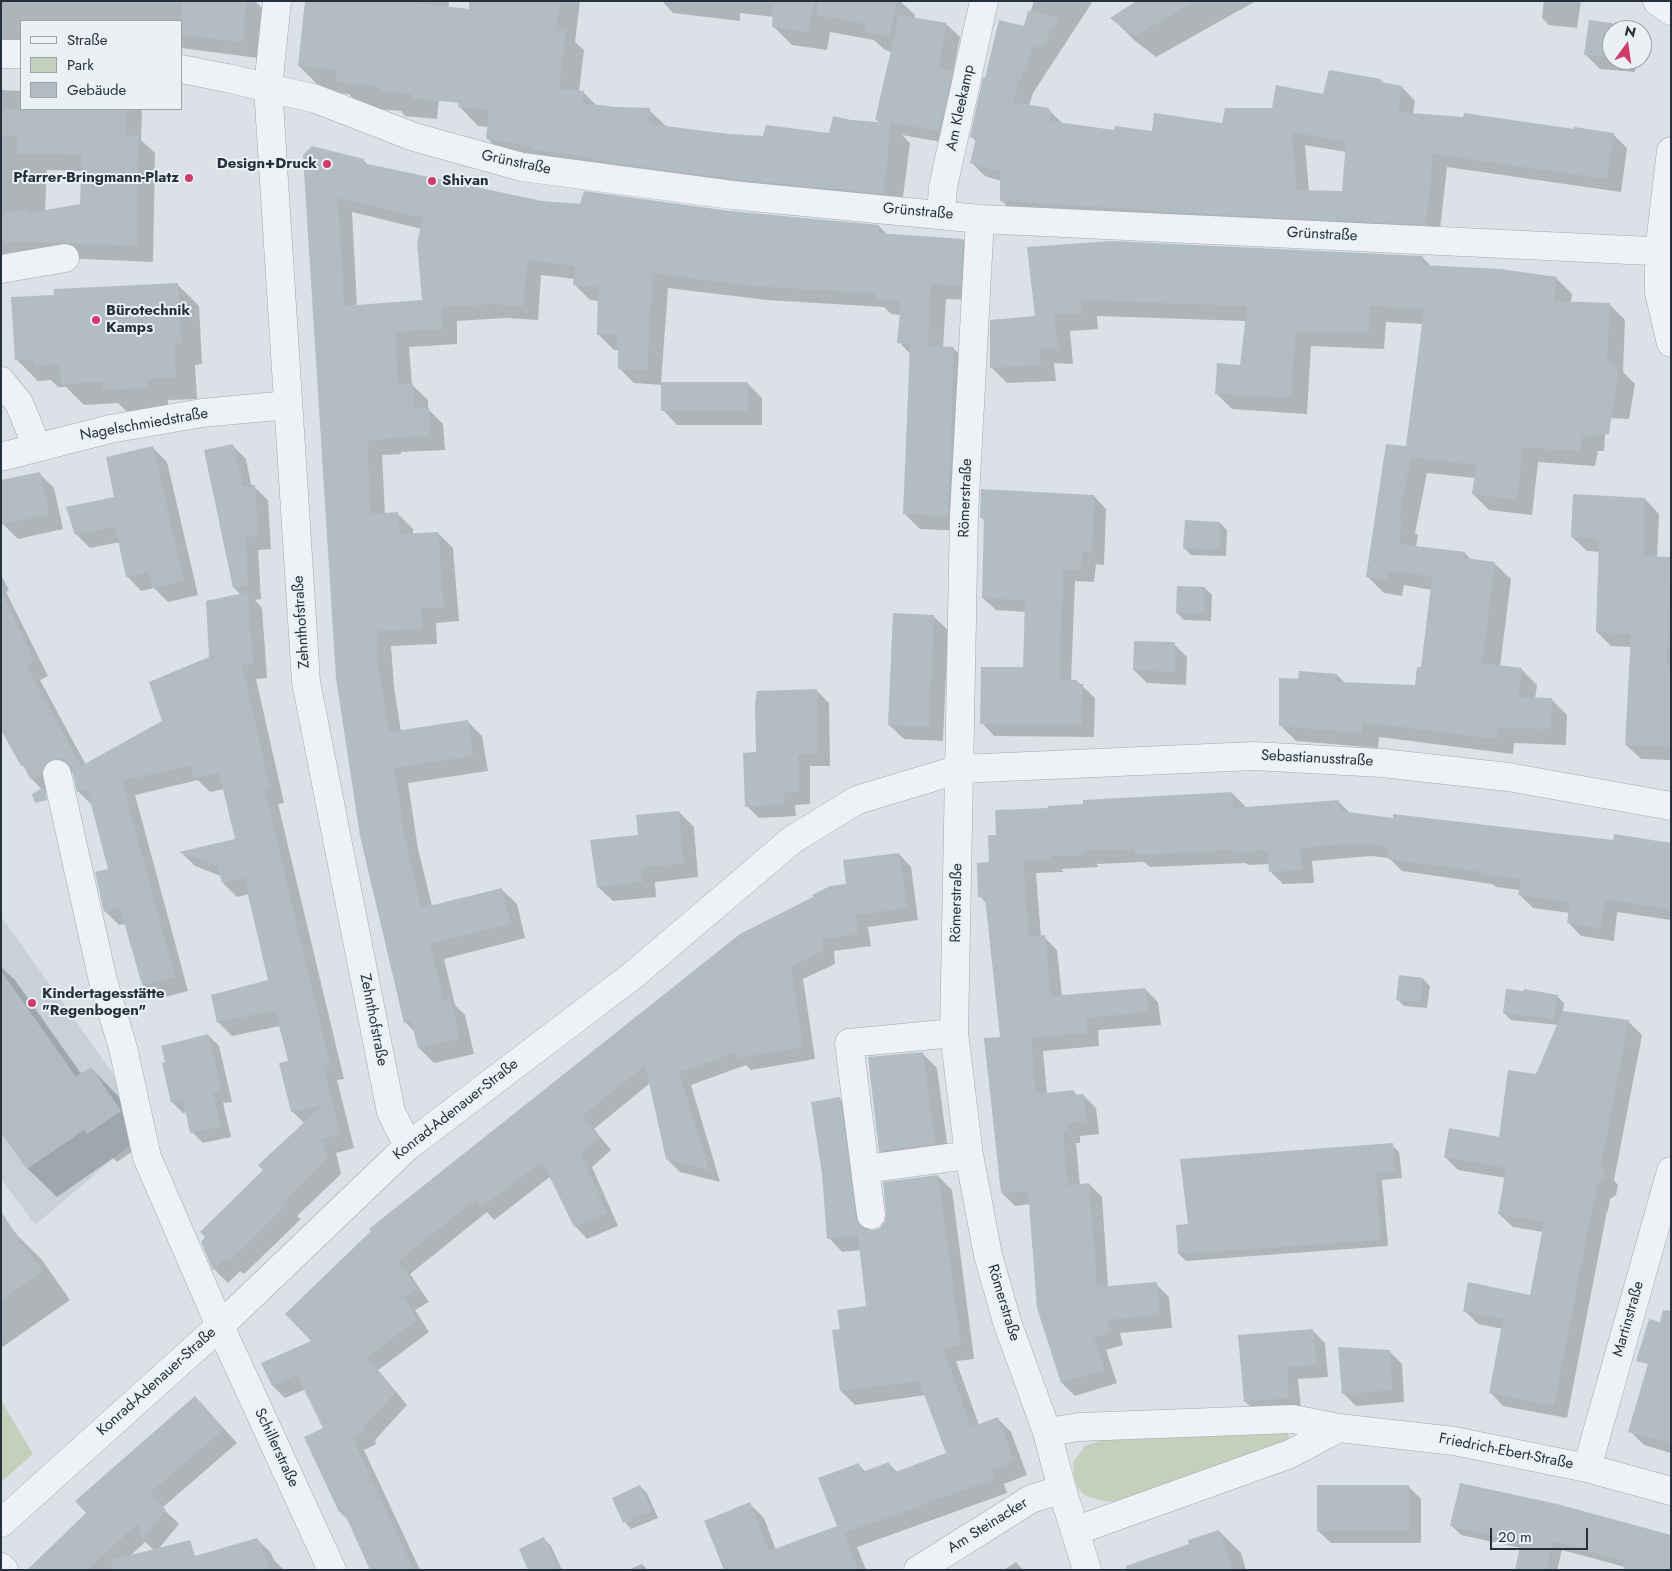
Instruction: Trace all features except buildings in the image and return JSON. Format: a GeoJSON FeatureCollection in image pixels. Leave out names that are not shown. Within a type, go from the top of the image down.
{"type":"FeatureCollection","features":[{"type":"Feature","properties":{"kind":"street","name":"Zehnthofstraße"},"geometry":{"type":"LineString","coordinates":[[277,1],[268,87],[306,682],[391,1112],[408,1146]]}},
{"type":"Feature","properties":{"kind":"street","name":"Am Kleekamp"},"geometry":{"type":"LineString","coordinates":[[941,214],[943,186],[984,1]]}},
{"type":"Feature","properties":{"kind":"street"},"geometry":{"type":"LineString","coordinates":[[1658,1],[1671,11]]}},
{"type":"Feature","properties":{"kind":"street"},"geometry":{"type":"LineString","coordinates":[[1,54],[20,54]]}},
{"type":"Feature","properties":{"kind":"street","name":"Grünstraße"},"geometry":{"type":"LineString","coordinates":[[182,69],[316,98],[414,137],[522,167],[732,195],[980,218],[1665,252]]}},
{"type":"Feature","properties":{"kind":"street"},"geometry":{"type":"LineString","coordinates":[[1671,151],[1665,252],[1659,293],[1671,344]]}},
{"type":"Feature","properties":{"kind":"street","name":"Römerstraße"},"geometry":{"type":"LineString","coordinates":[[980,218],[964,515],[954,1033],[969,1155],[988,1255],[1007,1322],[1047,1432],[1086,1570]]}},
{"type":"Feature","properties":{"kind":"street"},"geometry":{"type":"LineString","coordinates":[[1,269],[65,258]]}},
{"type":"Feature","properties":{"kind":"street"},"geometry":{"type":"LineString","coordinates":[[1,381],[19,403],[37,447]]}},
{"type":"Feature","properties":{"kind":"street","name":"Nagelschmiedstraße"},"geometry":{"type":"LineString","coordinates":[[1,457],[110,429],[202,413],[288,405]]}},
{"type":"Feature","properties":{"kind":"street","name":"Sebastianusstraße"},"geometry":{"type":"LineString","coordinates":[[960,769],[1254,756],[1382,762],[1508,777],[1671,806]]}},
{"type":"Feature","properties":{"kind":"street","name":"Konrad-Adenauer-Straße"},"geometry":{"type":"LineString","coordinates":[[1,1523],[220,1326],[408,1146],[632,976],[792,840],[857,800],[960,769]]}},
{"type":"Feature","properties":{"kind":"street","name":"Schillerstraße"},"geometry":{"type":"LineString","coordinates":[[57,774],[103,980],[123,1048],[147,1157],[220,1326],[332,1570]]}},
{"type":"Feature","properties":{"kind":"street"},"geometry":{"type":"LineString","coordinates":[[871,1215],[849,1043],[954,1033]]}},
{"type":"Feature","properties":{"kind":"street"},"geometry":{"type":"LineString","coordinates":[[865,1169],[969,1155]]}},
{"type":"Feature","properties":{"kind":"street","name":"Martinstraße"},"geometry":{"type":"LineString","coordinates":[[1587,1468],[1671,1171]]}},
{"type":"Feature","properties":{"kind":"street","name":"Friedrich-Ebert-Straße"},"geometry":{"type":"LineString","coordinates":[[1047,1432],[1080,1427],[1293,1419],[1339,1428],[1454,1441],[1587,1468],[1671,1491]]}},
{"type":"Feature","properties":{"kind":"street"},"geometry":{"type":"LineString","coordinates":[[1075,1531],[1290,1454],[1339,1428]]}},
{"type":"Feature","properties":{"kind":"street","name":"Am Steinacker"},"geometry":{"type":"LineString","coordinates":[[918,1570],[1031,1499],[1062,1489]]}},
{"type":"Feature","properties":{"kind":"street"},"geometry":{"type":"LineString","coordinates":[[1,1567],[4,1570]]}},
{"type":"Feature","properties":{"kind":"shaded area","name":"Kindertagesstätte \"Regenbogen\""},"geometry":{"type":"Polygon","coordinates":[[[1,916],[124,1089],[132,1143],[35,1225],[1,1179],[1,916]]]}},
{"type":"Feature","properties":{"kind":"green space"},"geometry":{"type":"Polygon","coordinates":[[[1,1400],[33,1454],[1,1482],[1,1400]]]}},
{"type":"Feature","properties":{"kind":"green space"},"geometry":{"type":"Polygon","coordinates":[[[1286,1429],[1289,1437],[1287,1443],[1280,1450],[1113,1502],[1084,1495],[1077,1487],[1074,1475],[1073,1462],[1085,1446],[1118,1434],[1286,1429]]]}},
{"type":"Feature","properties":{"kind":"place","name":"Design+Druck"},"geometry":{"type":"Point","coordinates":[327,164]}},
{"type":"Feature","properties":{"kind":"place","name":"Pfarrer-Bringmann-Platz"},"geometry":{"type":"Point","coordinates":[189,178]}},
{"type":"Feature","properties":{"kind":"place","name":"Shivan"},"geometry":{"type":"Point","coordinates":[432,181]}},
{"type":"Feature","properties":{"kind":"place","name":"Bürotechnik Kamps"},"geometry":{"type":"Point","coordinates":[96,320]}},
{"type":"Feature","properties":{"kind":"place","name":"Kindertagesstätte \"Regenbogen\""},"geometry":{"type":"Point","coordinates":[32,1003]}}]}
